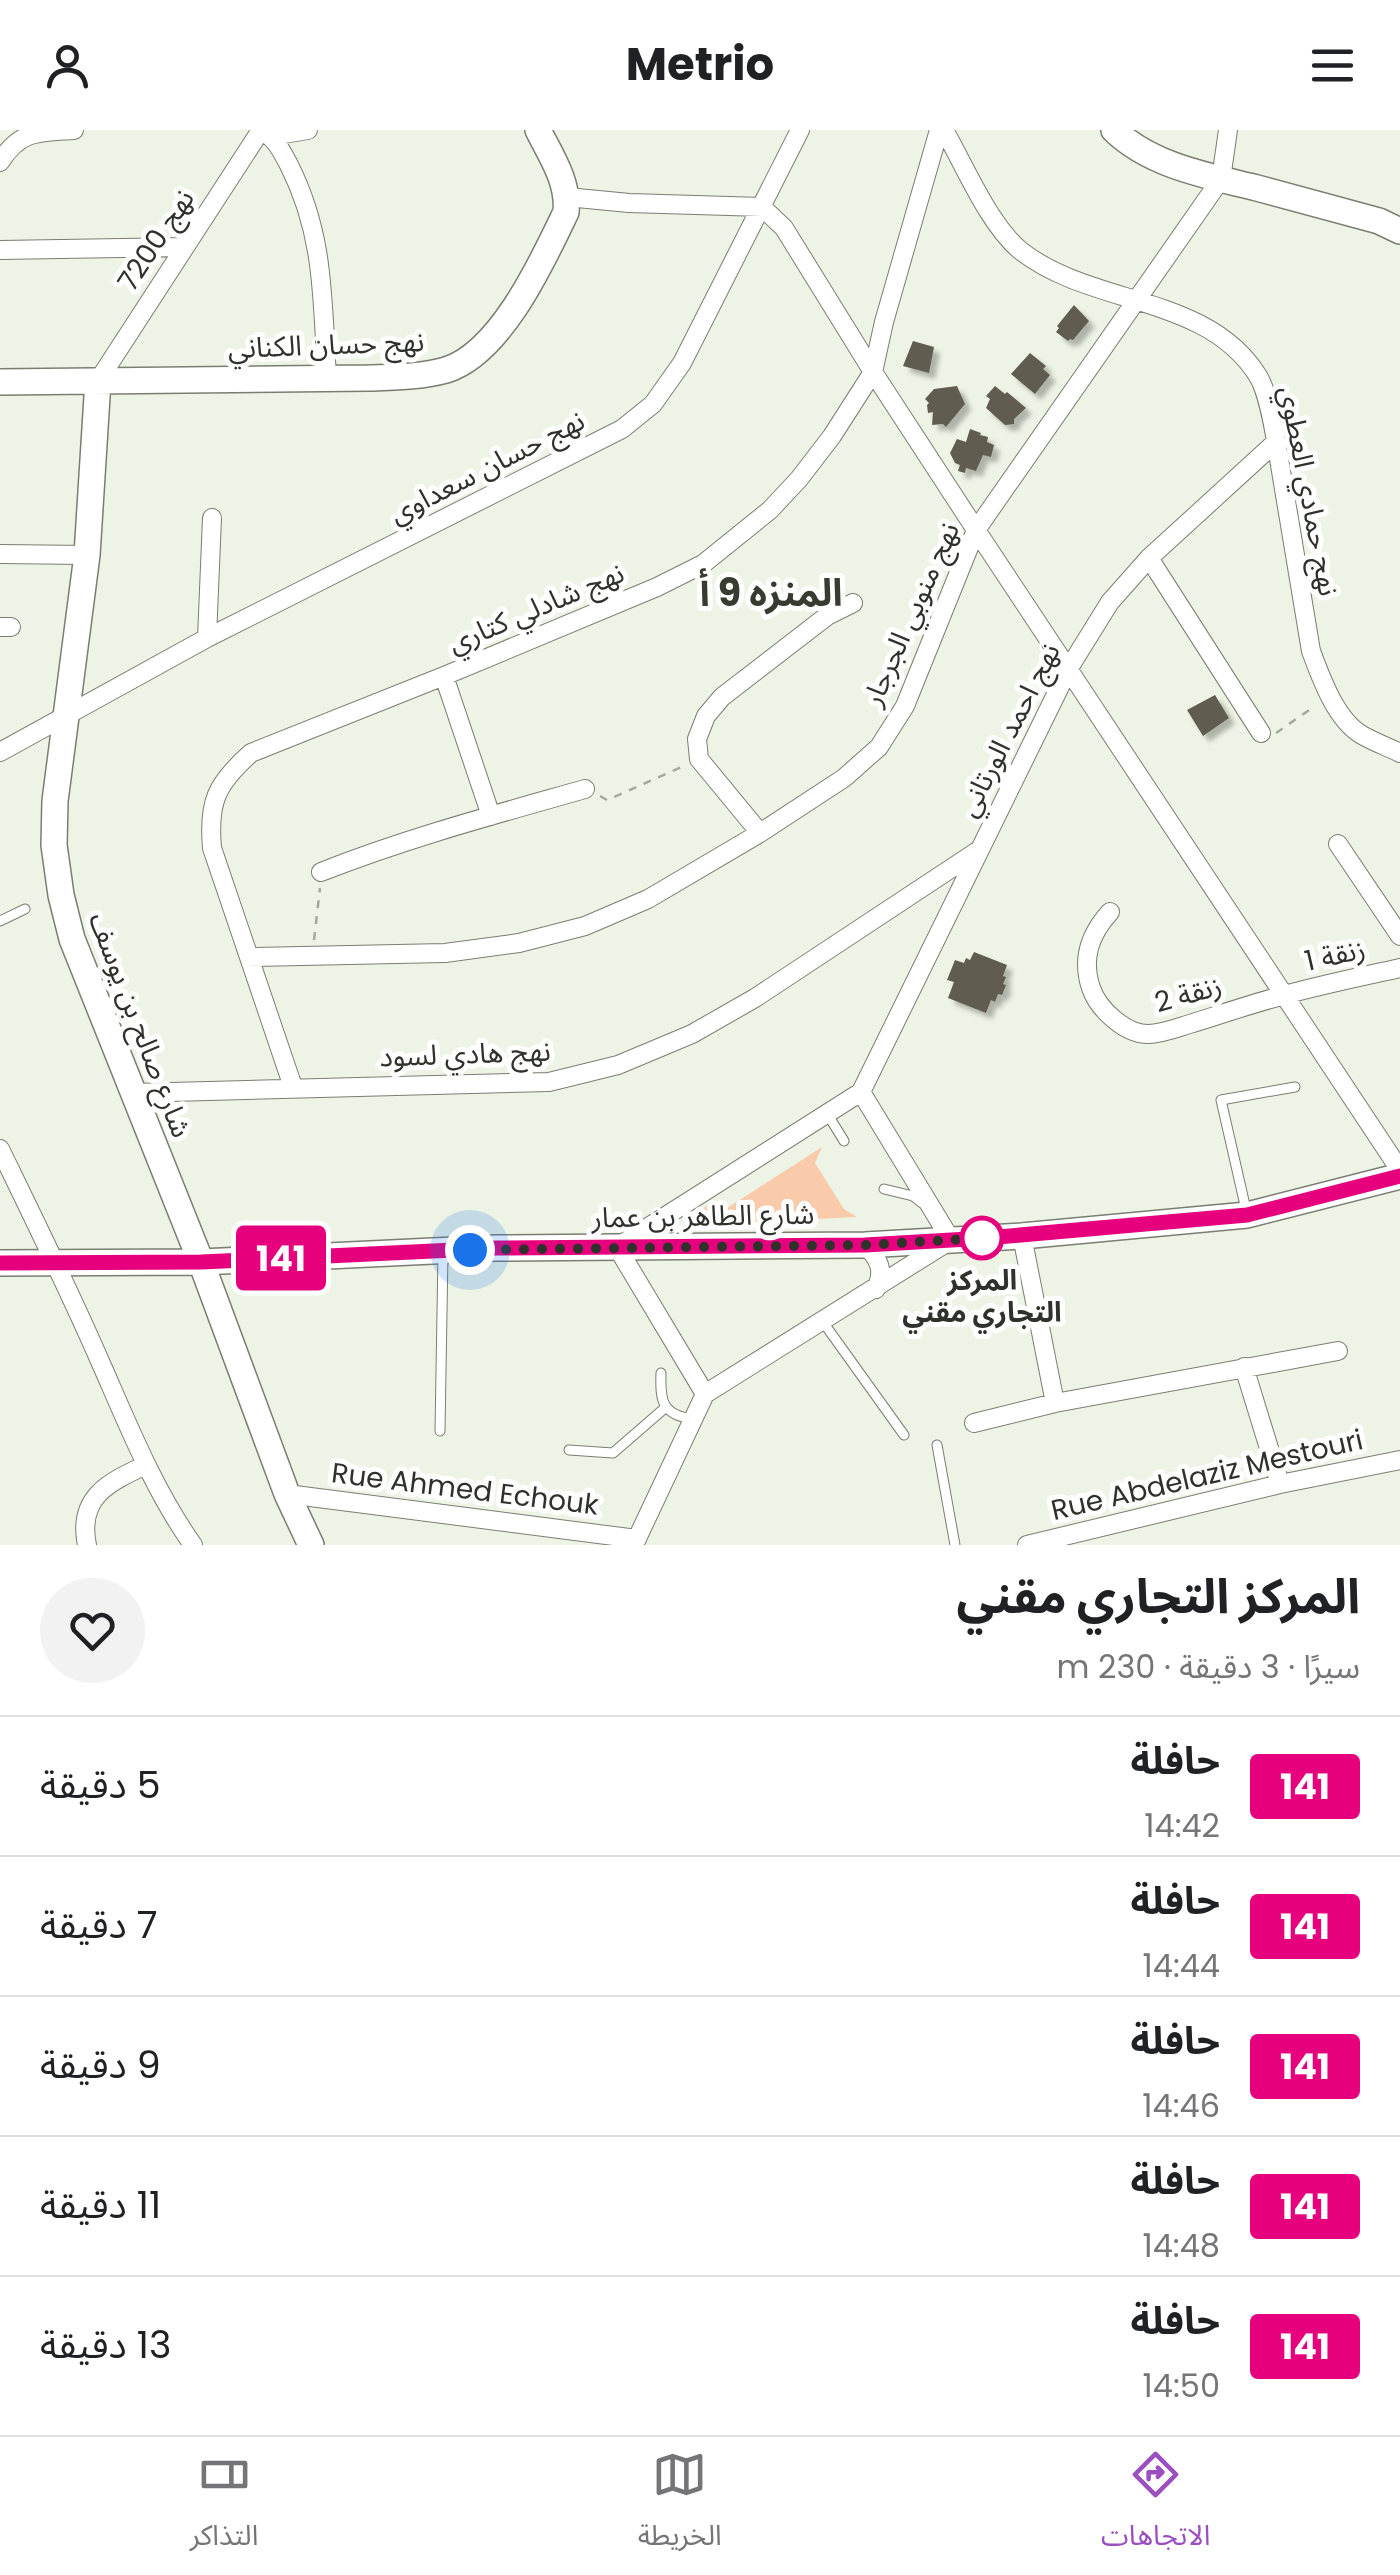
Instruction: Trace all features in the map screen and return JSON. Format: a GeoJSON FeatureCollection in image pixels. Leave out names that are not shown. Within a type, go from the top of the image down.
{"type":"FeatureCollection","features":[{"type":"Feature","properties":{"kind":"street"},"geometry":{"type":"LineString","coordinates":[[0,162],[12,144],[24,136],[74,130]]}},
{"type":"Feature","properties":{"kind":"street"},"geometry":{"type":"LineString","coordinates":[[264,132],[308,130]]}},
{"type":"Feature","properties":{"kind":"street"},"geometry":{"type":"LineString","coordinates":[[538,130],[567,197],[762,207],[784,228],[873,372],[1400,1173]]}},
{"type":"Feature","properties":{"kind":"street","name":"نهج حسان سعداوي"},"geometry":{"type":"LineString","coordinates":[[0,752],[207,638],[622,429],[653,404],[682,364],[800,130]]}},
{"type":"Feature","properties":{"kind":"street","name":"نهج حمادي العطوي"},"geometry":{"type":"LineString","coordinates":[[942,130],[1001,232],[1021,250],[1073,280],[1204,325],[1244,356],[1261,380],[1276,442],[1311,651],[1329,697],[1358,733],[1400,753]]}},
{"type":"Feature","properties":{"kind":"street","name":"نهج شادلي كتاري"},"geometry":{"type":"LineString","coordinates":[[293,1087],[212,848],[210,819],[217,790],[228,773],[251,753],[657,588],[703,564],[770,510],[832,436],[873,372],[884,322],[942,130]]}},
{"type":"Feature","properties":{"kind":"street"},"geometry":{"type":"LineString","coordinates":[[1114,130],[1154,158],[1379,220],[1400,231]]}},
{"type":"Feature","properties":{"kind":"street","name":"نهج منوبي الجرجار"},"geometry":{"type":"LineString","coordinates":[[249,957],[444,953],[519,943],[585,926],[648,898],[760,833],[844,778],[879,748],[905,706],[976,530],[1221,179],[1228,130]]}},
{"type":"Feature","properties":{"kind":"street"},"geometry":{"type":"LineString","coordinates":[[264,132],[281,150],[300,188],[316,238],[326,377]]}},
{"type":"Feature","properties":{"kind":"street","name":"نهج 7200"},"geometry":{"type":"LineString","coordinates":[[98,381],[183,247],[264,132]]}},
{"type":"Feature","properties":{"kind":"street","name":"نهج حسان الكناني"},"geometry":{"type":"LineString","coordinates":[[0,382],[368,378],[448,369],[478,352],[513,309],[566,212],[567,197]]}},
{"type":"Feature","properties":{"kind":"street"},"geometry":{"type":"LineString","coordinates":[[0,250],[183,247]]}},
{"type":"Feature","properties":{"kind":"street","name":"شارع صالح بن يوسف"},"geometry":{"type":"LineString","coordinates":[[98,381],[87,555],[55,801],[54,845],[61,895],[72,940],[201,1262],[287,1494],[311,1545]]}},
{"type":"Feature","properties":{"kind":"street","name":"نهج احمد الورتاني"},"geometry":{"type":"LineString","coordinates":[[861,1092],[1069,668],[1110,602],[1149,558],[1276,442]]}},
{"type":"Feature","properties":{"kind":"street"},"geometry":{"type":"LineString","coordinates":[[207,638],[212,518]]}},
{"type":"Feature","properties":{"kind":"street"},"geometry":{"type":"LineString","coordinates":[[0,554],[87,555]]}},
{"type":"Feature","properties":{"kind":"street"},"geometry":{"type":"LineString","coordinates":[[1149,558],[1261,733]]}},
{"type":"Feature","properties":{"kind":"street"},"geometry":{"type":"LineString","coordinates":[[760,833],[699,759],[697,738],[706,716],[722,697],[827,616],[854,604]]}},
{"type":"Feature","properties":{"kind":"street"},"geometry":{"type":"LineString","coordinates":[[444,676],[490,816]]}},
{"type":"Feature","properties":{"kind":"street"},"geometry":{"type":"LineString","coordinates":[[322,872],[585,789]]}},
{"type":"Feature","properties":{"kind":"street"},"geometry":{"type":"LineString","coordinates":[[1338,844],[1400,936]]}},
{"type":"Feature","properties":{"kind":"street","name":"نهج هادي لسود"},"geometry":{"type":"LineString","coordinates":[[132,1093],[549,1082],[618,1065],[692,1034],[755,998],[979,850]]}},
{"type":"Feature","properties":{"kind":"street","name":"زنقة 2"},"geometry":{"type":"LineString","coordinates":[[1110,912],[1096,927],[1088,951],[1087,974],[1094,996],[1128,1028],[1147,1034],[1170,1030],[1282,995]]}},
{"type":"Feature","properties":{"kind":"street","name":"زنقة 1"},"geometry":{"type":"LineString","coordinates":[[1282,995],[1400,968]]}},
{"type":"Feature","properties":{"kind":"street"},"geometry":{"type":"LineString","coordinates":[[635,1542],[705,1394],[951,1240],[861,1092],[617,1247],[705,1394]]}},
{"type":"Feature","properties":{"kind":"street"},"geometry":{"type":"LineString","coordinates":[[0,1149],[56,1262],[146,1465],[193,1545]]}},
{"type":"Feature","properties":{"kind":"street","name":"شارع الطاهر بن عمار"},"geometry":{"type":"LineString","coordinates":[[0,1263],[201,1262],[444,1251],[865,1245],[1022,1236],[1247,1215],[1400,1173]]}},
{"type":"Feature","properties":{"kind":"street"},"geometry":{"type":"LineString","coordinates":[[1022,1236],[1055,1403]]}},
{"type":"Feature","properties":{"kind":"street"},"geometry":{"type":"LineString","coordinates":[[865,1245],[880,1264],[882,1277],[876,1289]]}},
{"type":"Feature","properties":{"kind":"street"},"geometry":{"type":"LineString","coordinates":[[974,1422],[1055,1403],[1338,1351]]}},
{"type":"Feature","properties":{"kind":"street"},"geometry":{"type":"LineString","coordinates":[[1244,1367],[1280,1484]]}},
{"type":"Feature","properties":{"kind":"street","name":"Rue Abdelaziz Mestouri"},"geometry":{"type":"LineString","coordinates":[[1027,1545],[1280,1484],[1400,1460]]}},
{"type":"Feature","properties":{"kind":"street"},"geometry":{"type":"LineString","coordinates":[[87,1545],[87,1511],[96,1494],[115,1479],[146,1465]]}},
{"type":"Feature","properties":{"kind":"street","name":"Rue Ahmed Echouk"},"geometry":{"type":"LineString","coordinates":[[287,1494],[635,1542]]}},
{"type":"Feature","properties":{"kind":"lane"},"geometry":{"type":"LineString","coordinates":[[0,921],[26,908]]}},
{"type":"Feature","properties":{"kind":"lane"},"geometry":{"type":"LineString","coordinates":[[1247,1215],[1221,1100],[1295,1086]]}},
{"type":"Feature","properties":{"kind":"lane"},"geometry":{"type":"LineString","coordinates":[[828,1116],[844,1141]]}},
{"type":"Feature","properties":{"kind":"lane"},"geometry":{"type":"LineString","coordinates":[[884,1189],[913,1196],[932,1211]]}},
{"type":"Feature","properties":{"kind":"lane"},"geometry":{"type":"LineString","coordinates":[[440,1431],[444,1251]]}},
{"type":"Feature","properties":{"kind":"lane"},"geometry":{"type":"LineString","coordinates":[[823,1322],[904,1435]]}},
{"type":"Feature","properties":{"kind":"lane"},"geometry":{"type":"LineString","coordinates":[[661,1372],[666,1408],[678,1418],[693,1420]]}},
{"type":"Feature","properties":{"kind":"lane"},"geometry":{"type":"LineString","coordinates":[[569,1450],[607,1454],[618,1450],[666,1408]]}},
{"type":"Feature","properties":{"kind":"lane"},"geometry":{"type":"LineString","coordinates":[[937,1445],[955,1545]]}},
{"type":"Feature","properties":{"kind":"path"},"geometry":{"type":"LineString","coordinates":[[1261,733],[1276,733],[1329,697]]}},
{"type":"Feature","properties":{"kind":"path"},"geometry":{"type":"LineString","coordinates":[[585,789],[608,800],[699,759]]}},
{"type":"Feature","properties":{"kind":"path"},"geometry":{"type":"LineString","coordinates":[[312,956],[322,872]]}},
{"type":"Feature","properties":{"kind":"shaded area"},"geometry":{"type":"Polygon","coordinates":[[[822,1147],[815,1163],[844,1209],[857,1217],[694,1225],[690,1217],[716,1200],[724,1210],[822,1147]]]}},
{"type":"Feature","properties":{"kind":"building"},"geometry":{"type":"Polygon","coordinates":[[[1074,305],[1089,321],[1068,341],[1056,332],[1057,326],[1074,305]]]}},
{"type":"Feature","properties":{"kind":"building"},"geometry":{"type":"Polygon","coordinates":[[[913,341],[934,347],[929,373],[903,366],[913,341]]]}},
{"type":"Feature","properties":{"kind":"building"},"geometry":{"type":"Polygon","coordinates":[[[1030,353],[1046,366],[1043,369],[1050,375],[1035,394],[1011,374],[1030,353]]]}},
{"type":"Feature","properties":{"kind":"building"},"geometry":{"type":"Polygon","coordinates":[[[957,386],[965,404],[946,427],[932,425],[933,412],[928,413],[929,403],[925,399],[934,389],[957,386]]]}},
{"type":"Feature","properties":{"kind":"building"},"geometry":{"type":"Polygon","coordinates":[[[995,386],[1026,408],[1014,424],[1005,425],[986,408],[990,399],[986,396],[995,386]]]}},
{"type":"Feature","properties":{"kind":"building"},"geometry":{"type":"Polygon","coordinates":[[[970,429],[988,437],[987,442],[994,445],[991,457],[983,455],[976,471],[966,468],[965,473],[958,471],[960,465],[950,453],[957,439],[966,442],[970,429]]]}},
{"type":"Feature","properties":{"kind":"building"},"geometry":{"type":"Polygon","coordinates":[[[1215,695],[1229,718],[1203,736],[1187,710],[1215,695]]]}},
{"type":"Feature","properties":{"kind":"building"},"geometry":{"type":"Polygon","coordinates":[[[974,952],[1007,965],[1002,995],[998,994],[995,1002],[991,1000],[986,1013],[948,998],[954,982],[947,980],[955,960],[964,963],[974,952]]]}},
{"type":"Feature","properties":{"kind":"bus line","name":"141"},"geometry":{"type":"LineString","coordinates":[[0,1263],[201,1262],[496,1248],[865,1245],[1022,1236],[1247,1215],[1400,1176]]}},
{"type":"Feature","properties":{"kind":"place","name":"المركز التجاري مقني"},"geometry":{"type":"Point","coordinates":[982,1238]}},
{"type":"Feature","properties":{"kind":"district","name":"المنزه 9 أ"},"geometry":{"type":"Point","coordinates":[771,592]}},
{"type":"Feature","properties":{"kind":"route"},"geometry":{"type":"LineString","coordinates":[[470,1250],[865,1245],[986,1238],[982,1238]]}}]}
